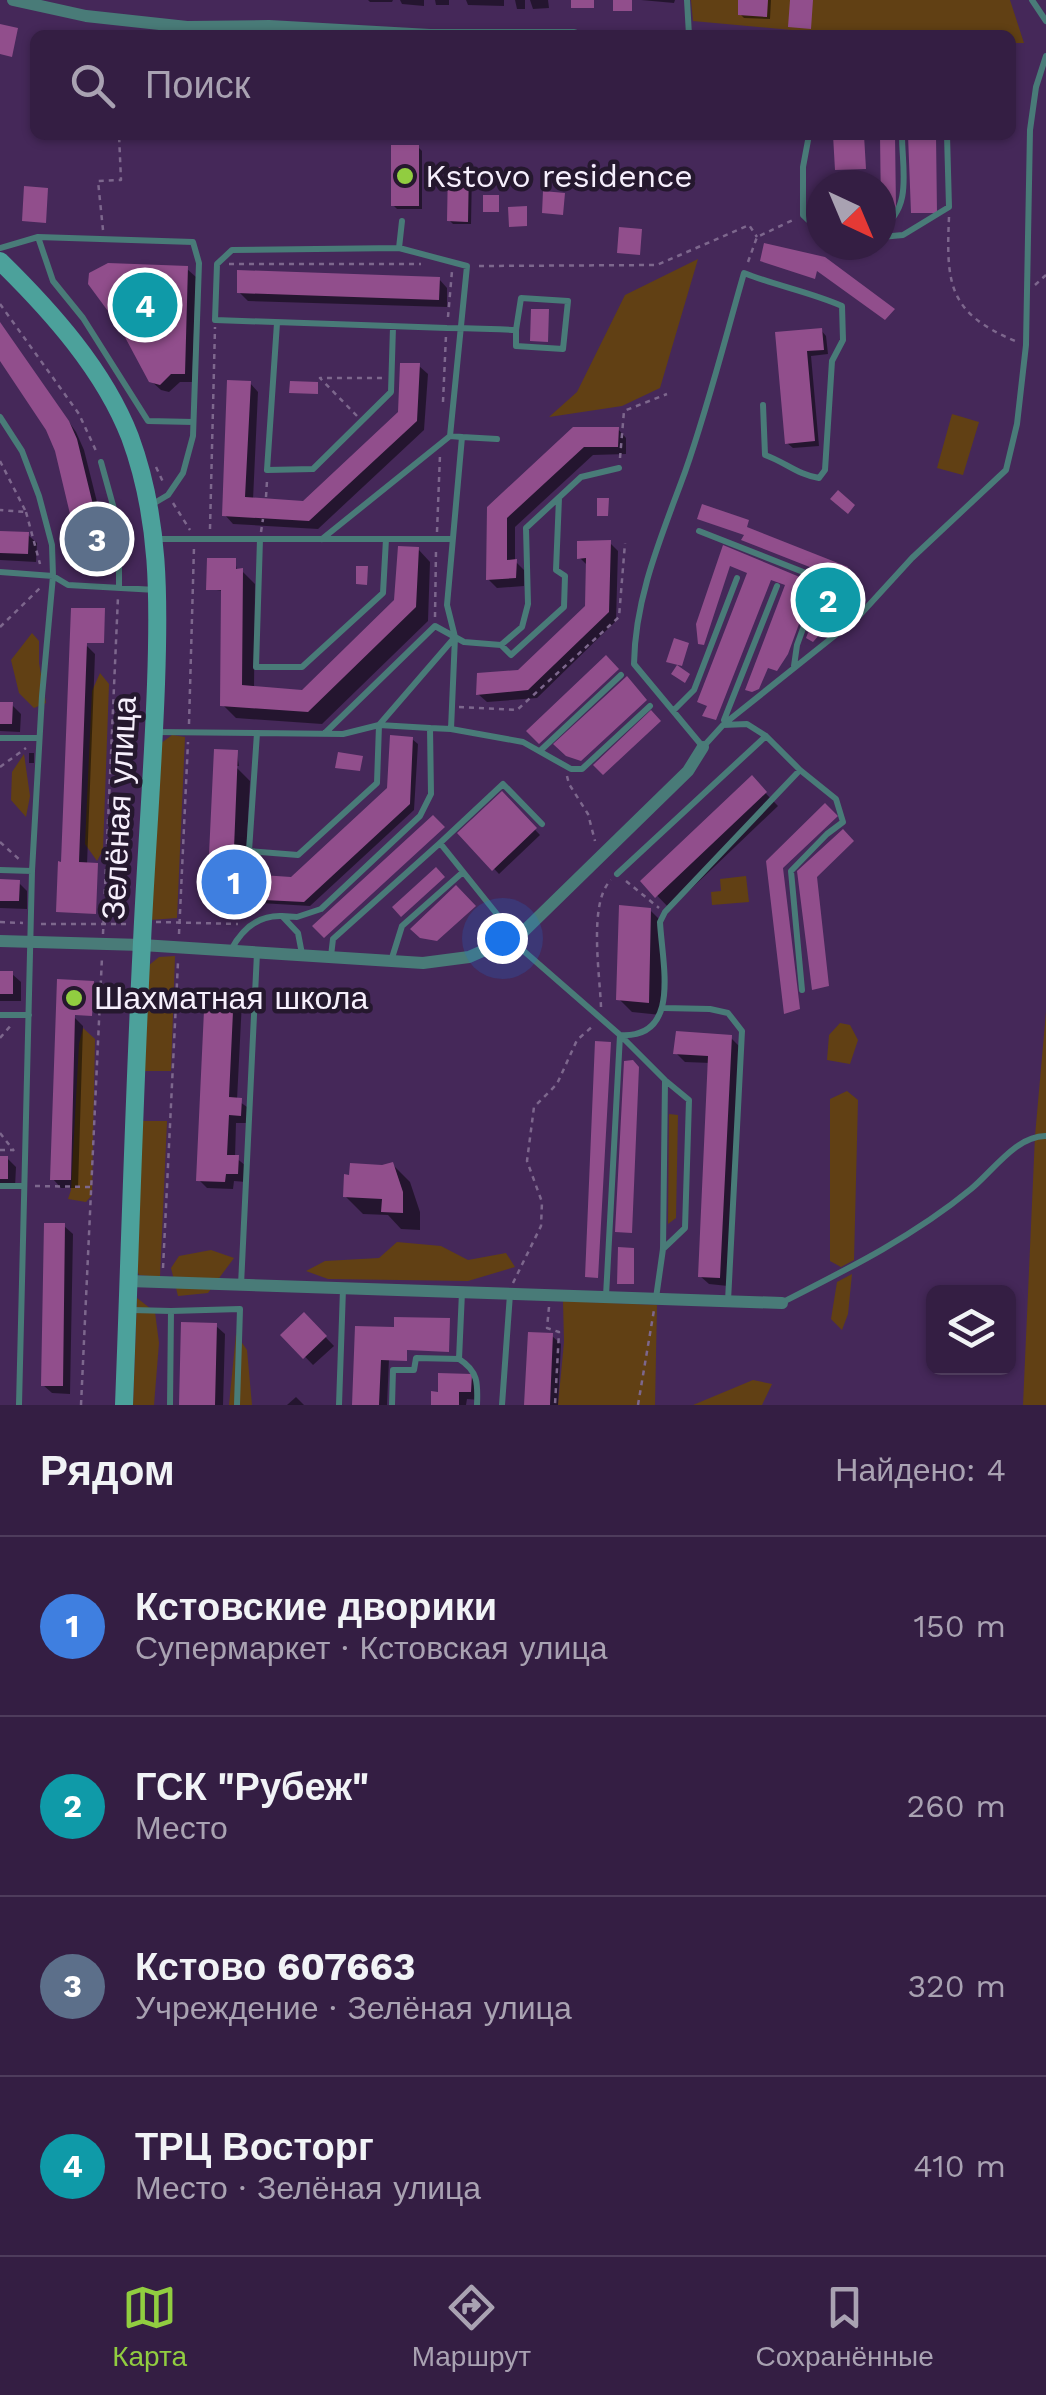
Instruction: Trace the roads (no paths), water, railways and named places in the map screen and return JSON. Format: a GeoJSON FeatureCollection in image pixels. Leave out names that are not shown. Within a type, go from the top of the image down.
{"type":"FeatureCollection","features":[{"type":"Feature","properties":{"kind":"main road","name":"Зелёная улица"},"geometry":{"type":"LineString","coordinates":[[0,262],[41,301],[110,398],[130,436],[156,539],[159,591],[154,732],[124,1405]]}},
{"type":"Feature","properties":{"kind":"street"},"geometry":{"type":"LineString","coordinates":[[13,0],[86,16],[187,27],[310,30]]}},
{"type":"Feature","properties":{"kind":"street"},"geometry":{"type":"LineString","coordinates":[[0,941],[142,945],[423,962],[470,957],[522,934],[688,771],[703,747]]}},
{"type":"Feature","properties":{"kind":"street"},"geometry":{"type":"LineString","coordinates":[[129,1281],[782,1303]]}},
{"type":"Feature","properties":{"kind":"lane"},"geometry":{"type":"LineString","coordinates":[[686,0],[689,30]]}},
{"type":"Feature","properties":{"kind":"lane"},"geometry":{"type":"LineString","coordinates":[[1032,0],[1046,22]]}},
{"type":"Feature","properties":{"kind":"lane"},"geometry":{"type":"LineString","coordinates":[[763,405],[765,456],[803,476],[818,478],[825,470],[832,361],[843,340],[842,306],[814,293],[783,288],[744,273],[686,469],[650,562],[634,638],[634,664],[703,747],[723,725],[858,617],[912,558],[1006,470],[1017,424],[1026,346],[1030,130],[1036,87],[1046,56]]}},
{"type":"Feature","properties":{"kind":"lane"},"geometry":{"type":"LineString","coordinates":[[806,219],[802,216],[807,140]]}},
{"type":"Feature","properties":{"kind":"lane"},"geometry":{"type":"LineString","coordinates":[[896,217],[902,207],[902,140]]}},
{"type":"Feature","properties":{"kind":"lane"},"geometry":{"type":"LineString","coordinates":[[896,235],[950,207],[947,140]]}},
{"type":"Feature","properties":{"kind":"lane"},"geometry":{"type":"LineString","coordinates":[[398,248],[402,220]]}},
{"type":"Feature","properties":{"kind":"lane"},"geometry":{"type":"LineString","coordinates":[[38,237],[53,281],[83,318],[148,420],[193,422]]}},
{"type":"Feature","properties":{"kind":"lane"},"geometry":{"type":"LineString","coordinates":[[0,248],[38,237],[193,242],[199,263],[193,422],[183,473],[168,495],[149,506]]}},
{"type":"Feature","properties":{"kind":"lane"},"geometry":{"type":"LineString","coordinates":[[450,436],[460,328],[467,266],[398,248],[232,250],[217,264],[216,320],[460,328],[516,330]]}},
{"type":"Feature","properties":{"kind":"lane"},"geometry":{"type":"LineString","coordinates":[[521,298],[568,302],[564,349],[516,346],[516,330],[521,298]]}},
{"type":"Feature","properties":{"kind":"lane"},"geometry":{"type":"LineString","coordinates":[[277,322],[267,470],[314,470],[390,392],[394,326]]}},
{"type":"Feature","properties":{"kind":"lane"},"geometry":{"type":"LineString","coordinates":[[0,417],[22,450],[40,496],[52,545],[53,576],[39,738],[32,942],[25,1015],[20,1405]]}},
{"type":"Feature","properties":{"kind":"lane"},"geometry":{"type":"LineString","coordinates":[[321,540],[450,436],[497,439]]}},
{"type":"Feature","properties":{"kind":"lane"},"geometry":{"type":"LineString","coordinates":[[452,729],[454,637],[447,605],[462,437]]}},
{"type":"Feature","properties":{"kind":"lane"},"geometry":{"type":"LineString","coordinates":[[101,462],[119,527],[119,586]]}},
{"type":"Feature","properties":{"kind":"lane"},"geometry":{"type":"LineString","coordinates":[[501,645],[522,627],[528,604],[526,528],[581,478],[619,468]]}},
{"type":"Feature","properties":{"kind":"lane"},"geometry":{"type":"LineString","coordinates":[[324,734],[435,626],[464,642],[501,645],[511,656],[564,607],[565,576],[556,570],[559,497]]}},
{"type":"Feature","properties":{"kind":"lane"},"geometry":{"type":"LineString","coordinates":[[699,531],[821,580],[797,644],[794,667]]}},
{"type":"Feature","properties":{"kind":"lane"},"geometry":{"type":"LineString","coordinates":[[156,539],[452,539]]}},
{"type":"Feature","properties":{"kind":"lane"},"geometry":{"type":"LineString","coordinates":[[260,539],[256,667],[302,666],[383,594],[386,539]]}},
{"type":"Feature","properties":{"kind":"lane"},"geometry":{"type":"LineString","coordinates":[[0,572],[53,576],[68,585],[159,591]]}},
{"type":"Feature","properties":{"kind":"lane"},"geometry":{"type":"LineString","coordinates":[[674,710],[694,690],[738,578]]}},
{"type":"Feature","properties":{"kind":"lane"},"geometry":{"type":"LineString","coordinates":[[723,725],[777,586]]}},
{"type":"Feature","properties":{"kind":"lane"},"geometry":{"type":"LineString","coordinates":[[257,733],[249,851],[298,856],[376,783],[379,725],[454,637]]}},
{"type":"Feature","properties":{"kind":"lane"},"geometry":{"type":"LineString","coordinates":[[541,750],[621,675]]}},
{"type":"Feature","properties":{"kind":"lane"},"geometry":{"type":"LineString","coordinates":[[154,732],[343,734],[379,725],[452,729],[523,742],[566,765],[582,768],[650,706]]}},
{"type":"Feature","properties":{"kind":"lane"},"geometry":{"type":"LineString","coordinates":[[723,725],[747,724],[766,736],[836,799],[844,822],[791,871],[802,990]]}},
{"type":"Feature","properties":{"kind":"lane"},"geometry":{"type":"LineString","coordinates":[[231,950],[239,936],[264,916],[298,917],[321,909],[420,816],[430,794],[430,728]]}},
{"type":"Feature","properties":{"kind":"lane"},"geometry":{"type":"LineString","coordinates":[[617,874],[766,736]]}},
{"type":"Feature","properties":{"kind":"lane"},"geometry":{"type":"LineString","coordinates":[[0,738],[39,738]]}},
{"type":"Feature","properties":{"kind":"lane"},"geometry":{"type":"LineString","coordinates":[[620,1035],[643,1034],[655,1024],[664,1008],[660,922],[664,912],[800,770]]}},
{"type":"Feature","properties":{"kind":"lane"},"geometry":{"type":"LineString","coordinates":[[331,957],[333,940],[503,784],[542,824]]}},
{"type":"Feature","properties":{"kind":"lane"},"geometry":{"type":"LineString","coordinates":[[440,844],[508,928],[510,939],[689,1100],[685,1228],[663,1249]]}},
{"type":"Feature","properties":{"kind":"lane"},"geometry":{"type":"LineString","coordinates":[[0,870],[32,871]]}},
{"type":"Feature","properties":{"kind":"lane"},"geometry":{"type":"LineString","coordinates":[[391,960],[402,926],[463,872]]}},
{"type":"Feature","properties":{"kind":"lane"},"geometry":{"type":"LineString","coordinates":[[282,916],[298,933],[302,955]]}},
{"type":"Feature","properties":{"kind":"lane"},"geometry":{"type":"LineString","coordinates":[[241,1285],[257,952]]}},
{"type":"Feature","properties":{"kind":"lane"},"geometry":{"type":"LineString","coordinates":[[664,1008],[728,1013],[742,1031],[728,1301]]}},
{"type":"Feature","properties":{"kind":"lane"},"geometry":{"type":"LineString","coordinates":[[0,1015],[25,1015]]}},
{"type":"Feature","properties":{"kind":"lane"},"geometry":{"type":"LineString","coordinates":[[606,1297],[620,1035]]}},
{"type":"Feature","properties":{"kind":"lane"},"geometry":{"type":"LineString","coordinates":[[656,1299],[663,1249],[666,1080]]}},
{"type":"Feature","properties":{"kind":"lane"},"geometry":{"type":"LineString","coordinates":[[782,1303],[884,1250],[974,1187],[990,1168],[1035,1136],[1046,1136]]}},
{"type":"Feature","properties":{"kind":"lane"},"geometry":{"type":"LineString","coordinates":[[0,1186],[22,1186]]}},
{"type":"Feature","properties":{"kind":"lane"},"geometry":{"type":"LineString","coordinates":[[339,1405],[343,1288]]}},
{"type":"Feature","properties":{"kind":"lane"},"geometry":{"type":"LineString","coordinates":[[458,1359],[462,1292]]}},
{"type":"Feature","properties":{"kind":"lane"},"geometry":{"type":"LineString","coordinates":[[502,1405],[510,1294]]}},
{"type":"Feature","properties":{"kind":"lane"},"geometry":{"type":"LineString","coordinates":[[128,1309],[240,1309],[237,1405]]}},
{"type":"Feature","properties":{"kind":"lane"},"geometry":{"type":"LineString","coordinates":[[170,1405],[171,1311]]}},
{"type":"Feature","properties":{"kind":"lane"},"geometry":{"type":"LineString","coordinates":[[392,1405],[392,1370],[414,1370],[416,1358],[458,1359],[471,1367],[478,1383],[476,1405]]}},
{"type":"Feature","properties":{"kind":"place","name":"Kstovo residence"},"geometry":{"type":"Point","coordinates":[405,176]}},
{"type":"Feature","properties":{"kind":"place","name":"ТРЦ Восторг"},"geometry":{"type":"Point","coordinates":[145,305]}},
{"type":"Feature","properties":{"kind":"place","name":"Кстово 607663"},"geometry":{"type":"Point","coordinates":[97,539]}},
{"type":"Feature","properties":{"kind":"place","name":"ГСК \"Рубеж\""},"geometry":{"type":"Point","coordinates":[828,600]}},
{"type":"Feature","properties":{"kind":"place","name":"Кстовские дворики"},"geometry":{"type":"Point","coordinates":[234,882]}},
{"type":"Feature","properties":{"kind":"place","name":"Шахматная школа"},"geometry":{"type":"Point","coordinates":[74,998]}}]}
